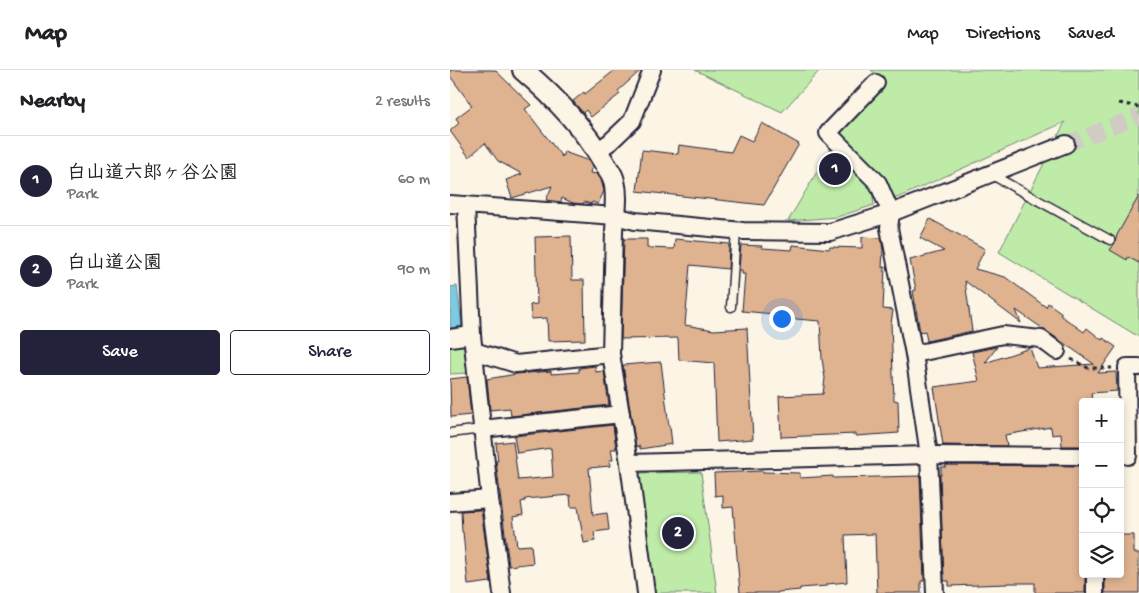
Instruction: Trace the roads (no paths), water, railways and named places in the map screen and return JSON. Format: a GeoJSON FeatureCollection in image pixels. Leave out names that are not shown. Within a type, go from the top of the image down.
{"type":"FeatureCollection","features":[{"type":"Feature","properties":{"kind":"street"},"geometry":{"type":"LineString","coordinates":[[523,70],[540,84],[570,116],[598,151],[614,179],[617,199],[614,231],[610,354],[621,414],[646,593]]}},
{"type":"Feature","properties":{"kind":"street"},"geometry":{"type":"LineString","coordinates":[[598,151],[632,121],[652,70]]}},
{"type":"Feature","properties":{"kind":"street"},"geometry":{"type":"LineString","coordinates":[[876,83],[828,134],[878,183],[891,213],[889,228],[914,354],[929,455],[935,593]]}},
{"type":"Feature","properties":{"kind":"street"},"geometry":{"type":"LineString","coordinates":[[502,593],[458,204],[616,216],[635,221],[736,231],[830,232],[891,213],[1066,144]]}},
{"type":"Feature","properties":{"kind":"street"},"geometry":{"type":"LineString","coordinates":[[914,354],[1003,335],[1041,339],[1057,351]]}},
{"type":"Feature","properties":{"kind":"street"},"geometry":{"type":"LineString","coordinates":[[450,338],[473,343],[516,364],[610,354]]}},
{"type":"Feature","properties":{"kind":"street"},"geometry":{"type":"LineString","coordinates":[[1129,456],[1133,367]]}},
{"type":"Feature","properties":{"kind":"street"},"geometry":{"type":"LineString","coordinates":[[482,429],[621,414]]}},
{"type":"Feature","properties":{"kind":"street"},"geometry":{"type":"LineString","coordinates":[[628,463],[929,455],[1079,456]]}},
{"type":"Feature","properties":{"kind":"street"},"geometry":{"type":"LineString","coordinates":[[450,502],[490,499]]}},
{"type":"Feature","properties":{"kind":"street"},"geometry":{"type":"LineString","coordinates":[[1095,578],[1095,593]]}},
{"type":"Feature","properties":{"kind":"lane"},"geometry":{"type":"LineString","coordinates":[[990,174],[1110,240]]}},
{"type":"Feature","properties":{"kind":"lane"},"geometry":{"type":"LineString","coordinates":[[731,307],[736,231]]}},
{"type":"Feature","properties":{"kind":"lane"},"geometry":{"type":"LineString","coordinates":[[450,433],[482,429]]}},
{"type":"Feature","properties":{"kind":"water"},"geometry":{"type":"Polygon","coordinates":[[[457,286],[462,326],[450,328],[450,287],[457,286]]]}},
{"type":"Feature","properties":{"kind":"tunnel"},"geometry":{"type":"LineString","coordinates":[[1066,144],[1139,116]]}},
{"type":"Feature","properties":{"kind":"place","name":"白山道六郎ヶ谷公園"},"geometry":{"type":"Point","coordinates":[835,169]}},
{"type":"Feature","properties":{"kind":"place","name":"白山道公園"},"geometry":{"type":"Point","coordinates":[678,533]}}]}
